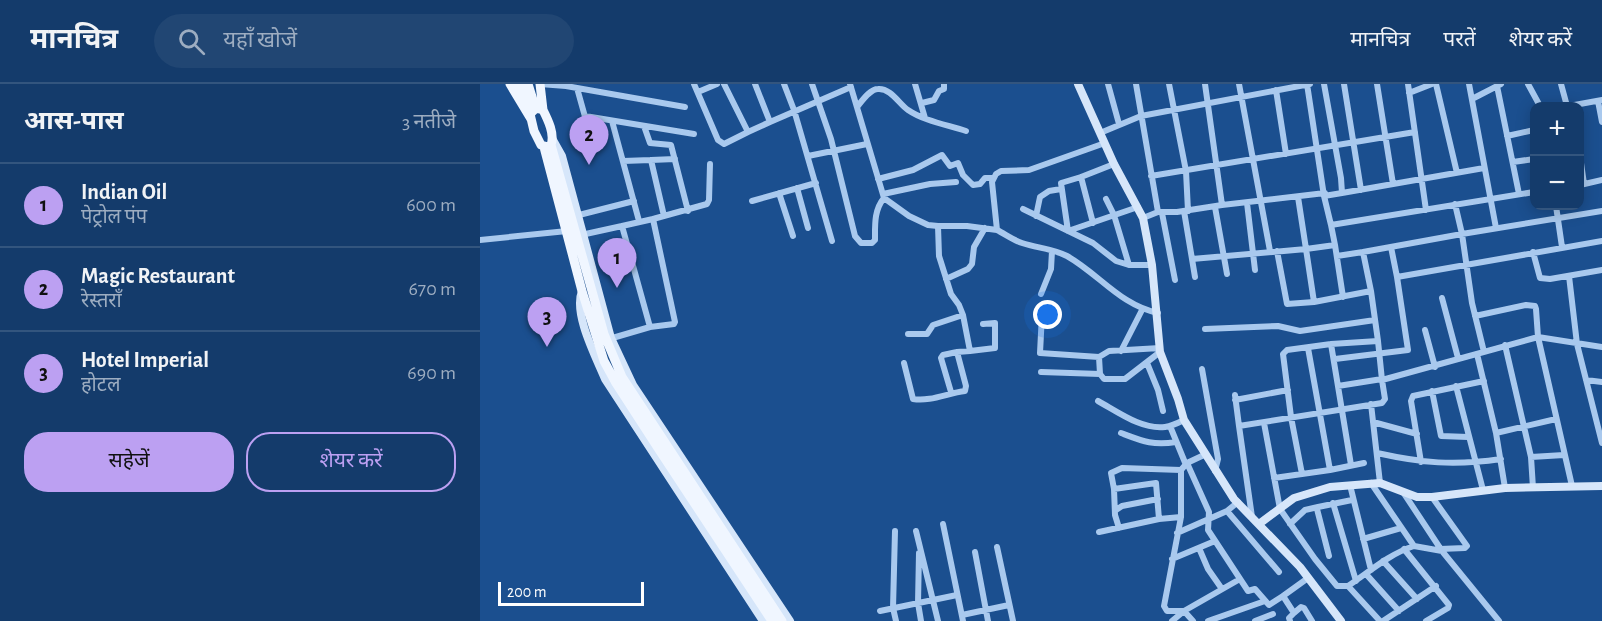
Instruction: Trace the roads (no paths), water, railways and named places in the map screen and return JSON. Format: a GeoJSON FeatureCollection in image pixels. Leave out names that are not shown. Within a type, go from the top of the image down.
{"type":"FeatureCollection","features":[{"type":"Feature","properties":{"kind":"main road"},"geometry":{"type":"LineString","coordinates":[[510,84],[531,119],[538,141],[549,144]]}},
{"type":"Feature","properties":{"kind":"main road"},"geometry":{"type":"LineString","coordinates":[[519,84],[538,109]]}},
{"type":"Feature","properties":{"kind":"main road"},"geometry":{"type":"LineString","coordinates":[[528,84],[580,236],[608,339],[622,377],[782,621]]}},
{"type":"Feature","properties":{"kind":"main road"},"geometry":{"type":"LineString","coordinates":[[534,84],[538,109]]}},
{"type":"Feature","properties":{"kind":"main road"},"geometry":{"type":"LineString","coordinates":[[538,109],[540,84]]}},
{"type":"Feature","properties":{"kind":"main road"},"geometry":{"type":"LineString","coordinates":[[531,119],[530,114],[538,109]]}},
{"type":"Feature","properties":{"kind":"main road"},"geometry":{"type":"LineString","coordinates":[[549,144],[582,291],[604,361],[713,534],[772,621]]}},
{"type":"Feature","properties":{"kind":"street"},"geometry":{"type":"LineString","coordinates":[[540,84],[566,85],[685,106]]}},
{"type":"Feature","properties":{"kind":"street"},"geometry":{"type":"LineString","coordinates":[[694,84],[718,140],[724,144],[850,85],[884,196],[909,216],[938,226],[967,226],[997,230],[1020,243],[1059,252],[1087,268],[1112,291],[1142,310],[1158,313]]}},
{"type":"Feature","properties":{"kind":"street"},"geometry":{"type":"LineString","coordinates":[[698,92],[717,84]]}},
{"type":"Feature","properties":{"kind":"street"},"geometry":{"type":"LineString","coordinates":[[724,84],[748,132]]}},
{"type":"Feature","properties":{"kind":"street"},"geometry":{"type":"LineString","coordinates":[[755,84],[770,122]]}},
{"type":"Feature","properties":{"kind":"street"},"geometry":{"type":"LineString","coordinates":[[784,84],[794,110],[832,240]]}},
{"type":"Feature","properties":{"kind":"street"},"geometry":{"type":"LineString","coordinates":[[812,84],[834,150],[855,236],[861,243],[872,243],[875,240],[876,217],[884,196],[930,184],[956,182]]}},
{"type":"Feature","properties":{"kind":"street"},"geometry":{"type":"LineString","coordinates":[[915,84],[925,118]]}},
{"type":"Feature","properties":{"kind":"street"},"geometry":{"type":"LineString","coordinates":[[922,103],[934,100],[939,91],[944,88],[944,84]]}},
{"type":"Feature","properties":{"kind":"street"},"geometry":{"type":"LineString","coordinates":[[1078,84],[1114,164],[1143,218],[1152,265],[1160,350],[1184,420],[1204,455],[1238,502],[1273,537],[1341,621]]}},
{"type":"Feature","properties":{"kind":"street"},"geometry":{"type":"LineString","coordinates":[[1108,84],[1119,124]]}},
{"type":"Feature","properties":{"kind":"street"},"geometry":{"type":"LineString","coordinates":[[1136,84],[1151,176],[1175,280]]}},
{"type":"Feature","properties":{"kind":"street"},"geometry":{"type":"LineString","coordinates":[[1169,84],[1186,171],[1186,211],[1195,277]]}},
{"type":"Feature","properties":{"kind":"street"},"geometry":{"type":"LineString","coordinates":[[1205,84],[1227,274]]}},
{"type":"Feature","properties":{"kind":"street"},"geometry":{"type":"LineString","coordinates":[[1239,84],[1261,201],[1287,304],[1314,302],[1371,291]]}},
{"type":"Feature","properties":{"kind":"street"},"geometry":{"type":"LineString","coordinates":[[1100,133],[1141,116],[1308,84],[1324,195],[1343,297]]}},
{"type":"Feature","properties":{"kind":"street"},"geometry":{"type":"LineString","coordinates":[[1324,84],[1342,193]]}},
{"type":"Feature","properties":{"kind":"street"},"geometry":{"type":"LineString","coordinates":[[1344,84],[1361,190]]}},
{"type":"Feature","properties":{"kind":"street"},"geometry":{"type":"LineString","coordinates":[[1377,84],[1393,184]]}},
{"type":"Feature","properties":{"kind":"street"},"geometry":{"type":"LineString","coordinates":[[1408,84],[1426,210]]}},
{"type":"Feature","properties":{"kind":"street"},"geometry":{"type":"LineString","coordinates":[[1409,93],[1434,84],[1457,173]]}},
{"type":"Feature","properties":{"kind":"street"},"geometry":{"type":"LineString","coordinates":[[1469,84],[1496,228]]}},
{"type":"Feature","properties":{"kind":"street"},"geometry":{"type":"LineString","coordinates":[[1528,84],[1538,102]]}},
{"type":"Feature","properties":{"kind":"street"},"geometry":{"type":"LineString","coordinates":[[1561,84],[1567,102]]}},
{"type":"Feature","properties":{"kind":"street"},"geometry":{"type":"LineString","coordinates":[[1472,99],[1499,85],[1519,194]]}},
{"type":"Feature","properties":{"kind":"street"},"geometry":{"type":"LineString","coordinates":[[577,88],[594,149]]}},
{"type":"Feature","properties":{"kind":"street"},"geometry":{"type":"LineString","coordinates":[[856,107],[871,92],[878,89],[889,92],[902,106],[913,113],[966,131]]}},
{"type":"Feature","properties":{"kind":"street"},"geometry":{"type":"LineString","coordinates":[[1276,90],[1286,154]]}},
{"type":"Feature","properties":{"kind":"street"},"geometry":{"type":"LineString","coordinates":[[1584,104],[1600,101],[1602,122]]}},
{"type":"Feature","properties":{"kind":"street"},"geometry":{"type":"LineString","coordinates":[[585,117],[694,134]]}},
{"type":"Feature","properties":{"kind":"street"},"geometry":{"type":"LineString","coordinates":[[612,122],[639,221]]}},
{"type":"Feature","properties":{"kind":"street"},"geometry":{"type":"LineString","coordinates":[[644,126],[650,143],[670,145],[688,211]]}},
{"type":"Feature","properties":{"kind":"street"},"geometry":{"type":"LineString","coordinates":[[1508,136],[1530,131]]}},
{"type":"Feature","properties":{"kind":"street"},"geometry":{"type":"LineString","coordinates":[[1151,176],[1415,132]]}},
{"type":"Feature","properties":{"kind":"street"},"geometry":{"type":"LineString","coordinates":[[878,179],[913,170],[942,155],[950,166],[958,163],[963,175],[973,185],[980,184],[985,178],[993,178],[1001,171],[1029,170],[1105,143]]}},
{"type":"Feature","properties":{"kind":"street"},"geometry":{"type":"LineString","coordinates":[[549,144],[562,156],[579,215],[580,236],[704,206],[709,200],[710,164]]}},
{"type":"Feature","properties":{"kind":"street"},"geometry":{"type":"LineString","coordinates":[[808,156],[867,144]]}},
{"type":"Feature","properties":{"kind":"street"},"geometry":{"type":"LineString","coordinates":[[623,161],[675,159]]}},
{"type":"Feature","properties":{"kind":"street"},"geometry":{"type":"LineString","coordinates":[[651,160],[664,216]]}},
{"type":"Feature","properties":{"kind":"street"},"geometry":{"type":"LineString","coordinates":[[1513,162],[1530,160]]}},
{"type":"Feature","properties":{"kind":"street"},"geometry":{"type":"LineString","coordinates":[[1068,231],[1060,184],[1062,181],[1081,177],[1114,164]]}},
{"type":"Feature","properties":{"kind":"street"},"geometry":{"type":"LineString","coordinates":[[1143,218],[1160,212],[1342,193],[1485,168]]}},
{"type":"Feature","properties":{"kind":"street"},"geometry":{"type":"LineString","coordinates":[[1081,177],[1093,223]]}},
{"type":"Feature","properties":{"kind":"street"},"geometry":{"type":"LineString","coordinates":[[993,178],[997,230]]}},
{"type":"Feature","properties":{"kind":"street"},"geometry":{"type":"LineString","coordinates":[[1584,184],[1602,180]]}},
{"type":"Feature","properties":{"kind":"street"},"geometry":{"type":"LineString","coordinates":[[752,201],[816,183]]}},
{"type":"Feature","properties":{"kind":"street"},"geometry":{"type":"LineString","coordinates":[[797,188],[808,228]]}},
{"type":"Feature","properties":{"kind":"street"},"geometry":{"type":"LineString","coordinates":[[1036,216],[1040,197],[1049,191],[1061,189]]}},
{"type":"Feature","properties":{"kind":"street"},"geometry":{"type":"LineString","coordinates":[[1331,225],[1530,193]]}},
{"type":"Feature","properties":{"kind":"street"},"geometry":{"type":"LineString","coordinates":[[779,194],[793,236]]}},
{"type":"Feature","properties":{"kind":"street"},"geometry":{"type":"LineString","coordinates":[[1298,196],[1314,302]]}},
{"type":"Feature","properties":{"kind":"street"},"geometry":{"type":"LineString","coordinates":[[1106,199],[1114,215],[1129,265]]}},
{"type":"Feature","properties":{"kind":"street"},"geometry":{"type":"LineString","coordinates":[[579,215],[634,201]]}},
{"type":"Feature","properties":{"kind":"street"},"geometry":{"type":"LineString","coordinates":[[1246,202],[1255,270]]}},
{"type":"Feature","properties":{"kind":"street"},"geometry":{"type":"LineString","coordinates":[[1455,204],[1462,234],[1484,381],[1505,488]]}},
{"type":"Feature","properties":{"kind":"street"},"geometry":{"type":"LineString","coordinates":[[1068,231],[1138,207]]}},
{"type":"Feature","properties":{"kind":"street"},"geometry":{"type":"LineString","coordinates":[[1023,209],[1093,243],[1116,261],[1129,265],[1152,265]]}},
{"type":"Feature","properties":{"kind":"street"},"geometry":{"type":"LineString","coordinates":[[1557,210],[1562,247]]}},
{"type":"Feature","properties":{"kind":"street"},"geometry":{"type":"LineString","coordinates":[[1336,256],[1602,211]]}},
{"type":"Feature","properties":{"kind":"street"},"geometry":{"type":"LineString","coordinates":[[653,219],[675,322],[608,339],[633,385],[790,621]]}},
{"type":"Feature","properties":{"kind":"street"},"geometry":{"type":"LineString","coordinates":[[622,226],[650,327]]}},
{"type":"Feature","properties":{"kind":"street"},"geometry":{"type":"LineString","coordinates":[[938,226],[939,256],[951,294],[963,315],[970,351]]}},
{"type":"Feature","properties":{"kind":"street"},"geometry":{"type":"LineString","coordinates":[[946,279],[968,269],[972,264],[974,247],[985,228]]}},
{"type":"Feature","properties":{"kind":"street"},"geometry":{"type":"LineString","coordinates":[[480,240],[567,231]]}},
{"type":"Feature","properties":{"kind":"street"},"geometry":{"type":"LineString","coordinates":[[1397,277],[1602,241]]}},
{"type":"Feature","properties":{"kind":"street"},"geometry":{"type":"LineString","coordinates":[[1192,259],[1335,245]]}},
{"type":"Feature","properties":{"kind":"street"},"geometry":{"type":"LineString","coordinates":[[1335,359],[1408,350],[1391,247]]}},
{"type":"Feature","properties":{"kind":"street"},"geometry":{"type":"LineString","coordinates":[[1041,294],[1051,269],[1052,251]]}},
{"type":"Feature","properties":{"kind":"street"},"geometry":{"type":"LineString","coordinates":[[1239,426],[1382,403],[1384,400],[1378,341],[1364,252]]}},
{"type":"Feature","properties":{"kind":"street"},"geometry":{"type":"LineString","coordinates":[[1533,252],[1540,278],[1550,279],[1602,270]]}},
{"type":"Feature","properties":{"kind":"street"},"geometry":{"type":"LineString","coordinates":[[1569,276],[1577,344],[1602,443]]}},
{"type":"Feature","properties":{"kind":"street"},"geometry":{"type":"LineString","coordinates":[[582,291],[579,307],[590,345],[605,379],[763,621]]}},
{"type":"Feature","properties":{"kind":"street"},"geometry":{"type":"LineString","coordinates":[[1442,298],[1458,358]]}},
{"type":"Feature","properties":{"kind":"street"},"geometry":{"type":"LineString","coordinates":[[1475,316],[1526,305],[1535,306],[1538,338],[1572,486]]}},
{"type":"Feature","properties":{"kind":"street"},"geometry":{"type":"LineString","coordinates":[[1121,351],[1142,310]]}},
{"type":"Feature","properties":{"kind":"street"},"geometry":{"type":"LineString","coordinates":[[1042,314],[1040,353],[1099,357],[1108,351],[1160,350]]}},
{"type":"Feature","properties":{"kind":"street"},"geometry":{"type":"LineString","coordinates":[[908,334],[927,334],[936,323],[963,315]]}},
{"type":"Feature","properties":{"kind":"street"},"geometry":{"type":"LineString","coordinates":[[1205,328],[1278,326],[1300,331],[1375,320]]}},
{"type":"Feature","properties":{"kind":"street"},"geometry":{"type":"LineString","coordinates":[[951,393],[941,358],[943,355],[957,352],[994,348],[995,323],[983,324]]}},
{"type":"Feature","properties":{"kind":"street"},"geometry":{"type":"LineString","coordinates":[[1425,330],[1435,367]]}},
{"type":"Feature","properties":{"kind":"street"},"geometry":{"type":"LineString","coordinates":[[1338,386],[1435,367],[1504,345],[1538,338],[1602,347]]}},
{"type":"Feature","properties":{"kind":"street"},"geometry":{"type":"LineString","coordinates":[[1302,474],[1291,417],[1283,354],[1287,350],[1378,341]]}},
{"type":"Feature","properties":{"kind":"street"},"geometry":{"type":"LineString","coordinates":[[1331,344],[1350,465]]}},
{"type":"Feature","properties":{"kind":"street"},"geometry":{"type":"LineString","coordinates":[[1504,345],[1531,457],[1533,488]]}},
{"type":"Feature","properties":{"kind":"street"},"geometry":{"type":"LineString","coordinates":[[1308,348],[1330,470]]}},
{"type":"Feature","properties":{"kind":"street"},"geometry":{"type":"LineString","coordinates":[[1099,357],[1100,374],[1104,379],[1125,379],[1160,350]]}},
{"type":"Feature","properties":{"kind":"street"},"geometry":{"type":"LineString","coordinates":[[904,363],[913,399],[930,399],[965,391],[957,352]]}},
{"type":"Feature","properties":{"kind":"street"},"geometry":{"type":"LineString","coordinates":[[1147,363],[1158,390],[1163,411]]}},
{"type":"Feature","properties":{"kind":"street"},"geometry":{"type":"LineString","coordinates":[[1202,369],[1218,459],[1215,471]]}},
{"type":"Feature","properties":{"kind":"street"},"geometry":{"type":"LineString","coordinates":[[1041,372],[1100,374]]}},
{"type":"Feature","properties":{"kind":"street"},"geometry":{"type":"LineString","coordinates":[[1586,380],[1602,382]]}},
{"type":"Feature","properties":{"kind":"street"},"geometry":{"type":"LineString","coordinates":[[1421,462],[1412,398],[1415,394],[1484,381]]}},
{"type":"Feature","properties":{"kind":"street"},"geometry":{"type":"LineString","coordinates":[[1456,386],[1474,463],[1483,490]]}},
{"type":"Feature","properties":{"kind":"street"},"geometry":{"type":"LineString","coordinates":[[1256,521],[1235,398],[1288,390]]}},
{"type":"Feature","properties":{"kind":"street"},"geometry":{"type":"LineString","coordinates":[[1432,391],[1442,436],[1468,437]]}},
{"type":"Feature","properties":{"kind":"street"},"geometry":{"type":"LineString","coordinates":[[1098,401],[1140,423],[1157,427],[1170,426],[1184,420]]}},
{"type":"Feature","properties":{"kind":"street"},"geometry":{"type":"LineString","coordinates":[[1371,404],[1377,453],[1375,483],[1414,546]]}},
{"type":"Feature","properties":{"kind":"street"},"geometry":{"type":"LineString","coordinates":[[1496,433],[1556,419]]}},
{"type":"Feature","properties":{"kind":"street"},"geometry":{"type":"LineString","coordinates":[[1373,422],[1417,434]]}},
{"type":"Feature","properties":{"kind":"street"},"geometry":{"type":"LineString","coordinates":[[1264,423],[1280,509],[1337,586],[1348,586],[1383,561],[1414,546],[1441,550],[1466,548],[1467,546],[1432,497]]}},
{"type":"Feature","properties":{"kind":"street"},"geometry":{"type":"LineString","coordinates":[[1170,426],[1185,466],[1209,512],[1208,530],[1248,591],[1255,589],[1267,603],[1273,618],[1259,620]]}},
{"type":"Feature","properties":{"kind":"street"},"geometry":{"type":"LineString","coordinates":[[1121,433],[1150,444],[1162,445],[1176,441]]}},
{"type":"Feature","properties":{"kind":"street"},"geometry":{"type":"LineString","coordinates":[[1377,453],[1443,464],[1501,459]]}},
{"type":"Feature","properties":{"kind":"street"},"geometry":{"type":"LineString","coordinates":[[1531,457],[1564,454]]}},
{"type":"Feature","properties":{"kind":"street"},"geometry":{"type":"LineString","coordinates":[[1119,528],[1115,515],[1112,471],[1185,466],[1204,455]]}},
{"type":"Feature","properties":{"kind":"street"},"geometry":{"type":"LineString","coordinates":[[1274,478],[1364,463]]}},
{"type":"Feature","properties":{"kind":"street"},"geometry":{"type":"LineString","coordinates":[[1185,466],[1181,517],[1164,610],[1184,611],[1193,621]]}},
{"type":"Feature","properties":{"kind":"street"},"geometry":{"type":"LineString","coordinates":[[1114,489],[1154,482],[1159,519]]}},
{"type":"Feature","properties":{"kind":"street"},"geometry":{"type":"LineString","coordinates":[[1256,521],[1280,509],[1294,498],[1309,492],[1350,485],[1375,483],[1417,497],[1505,488],[1602,486]]}},
{"type":"Feature","properties":{"kind":"street"},"geometry":{"type":"LineString","coordinates":[[1350,485],[1352,500],[1364,539],[1368,572],[1399,611]]}},
{"type":"Feature","properties":{"kind":"street"},"geometry":{"type":"LineString","coordinates":[[1402,491],[1441,550],[1499,621]]}},
{"type":"Feature","properties":{"kind":"street"},"geometry":{"type":"LineString","coordinates":[[1116,510],[1122,506],[1158,499]]}},
{"type":"Feature","properties":{"kind":"street"},"geometry":{"type":"LineString","coordinates":[[1290,524],[1305,510],[1352,500]]}},
{"type":"Feature","properties":{"kind":"street"},"geometry":{"type":"LineString","coordinates":[[1177,533],[1227,511],[1238,502]]}},
{"type":"Feature","properties":{"kind":"street"},"geometry":{"type":"LineString","coordinates":[[1333,503],[1356,581]]}},
{"type":"Feature","properties":{"kind":"street"},"geometry":{"type":"LineString","coordinates":[[1318,507],[1316,511],[1329,556]]}},
{"type":"Feature","properties":{"kind":"street"},"geometry":{"type":"LineString","coordinates":[[1227,511],[1279,572]]}},
{"type":"Feature","properties":{"kind":"street"},"geometry":{"type":"LineString","coordinates":[[1099,532],[1159,519],[1181,517]]}},
{"type":"Feature","properties":{"kind":"street"},"geometry":{"type":"LineString","coordinates":[[943,524],[962,618],[1010,605]]}},
{"type":"Feature","properties":{"kind":"street"},"geometry":{"type":"LineString","coordinates":[[1364,539],[1401,528]]}},
{"type":"Feature","properties":{"kind":"street"},"geometry":{"type":"LineString","coordinates":[[895,531],[894,608],[896,621]]}},
{"type":"Feature","properties":{"kind":"street"},"geometry":{"type":"LineString","coordinates":[[916,531],[938,621]]}},
{"type":"Feature","properties":{"kind":"street"},"geometry":{"type":"LineString","coordinates":[[1172,559],[1215,541]]}},
{"type":"Feature","properties":{"kind":"street"},"geometry":{"type":"LineString","coordinates":[[920,547],[918,603],[921,621]]}},
{"type":"Feature","properties":{"kind":"street"},"geometry":{"type":"LineString","coordinates":[[997,547],[1013,621]]}},
{"type":"Feature","properties":{"kind":"street"},"geometry":{"type":"LineString","coordinates":[[1198,548],[1222,589]]}},
{"type":"Feature","properties":{"kind":"street"},"geometry":{"type":"LineString","coordinates":[[1404,549],[1449,604],[1448,608],[1428,621]]}},
{"type":"Feature","properties":{"kind":"street"},"geometry":{"type":"LineString","coordinates":[[975,552],[988,621]]}},
{"type":"Feature","properties":{"kind":"street"},"geometry":{"type":"LineString","coordinates":[[1383,561],[1417,599]]}},
{"type":"Feature","properties":{"kind":"street"},"geometry":{"type":"LineString","coordinates":[[1208,621],[1267,603],[1283,596],[1308,578]]}},
{"type":"Feature","properties":{"kind":"street"},"geometry":{"type":"LineString","coordinates":[[1172,621],[1184,611],[1240,579]]}},
{"type":"Feature","properties":{"kind":"street"},"geometry":{"type":"LineString","coordinates":[[1348,586],[1382,621],[1436,586]]}},
{"type":"Feature","properties":{"kind":"street"},"geometry":{"type":"LineString","coordinates":[[880,611],[957,595]]}},
{"type":"Feature","properties":{"kind":"street"},"geometry":{"type":"LineString","coordinates":[[1283,596],[1294,613]]}},
{"type":"Feature","properties":{"kind":"street"},"geometry":{"type":"LineString","coordinates":[[1290,621],[1289,618],[1301,607],[1312,621]]}},
{"type":"Feature","properties":{"kind":"place","name":"Magic Restaurant"},"geometry":{"type":"Point","coordinates":[589,165]}},
{"type":"Feature","properties":{"kind":"place","name":"Indian Oil"},"geometry":{"type":"Point","coordinates":[617,288]}},
{"type":"Feature","properties":{"kind":"place","name":"Hotel Imperial"},"geometry":{"type":"Point","coordinates":[547,347]}}]}
